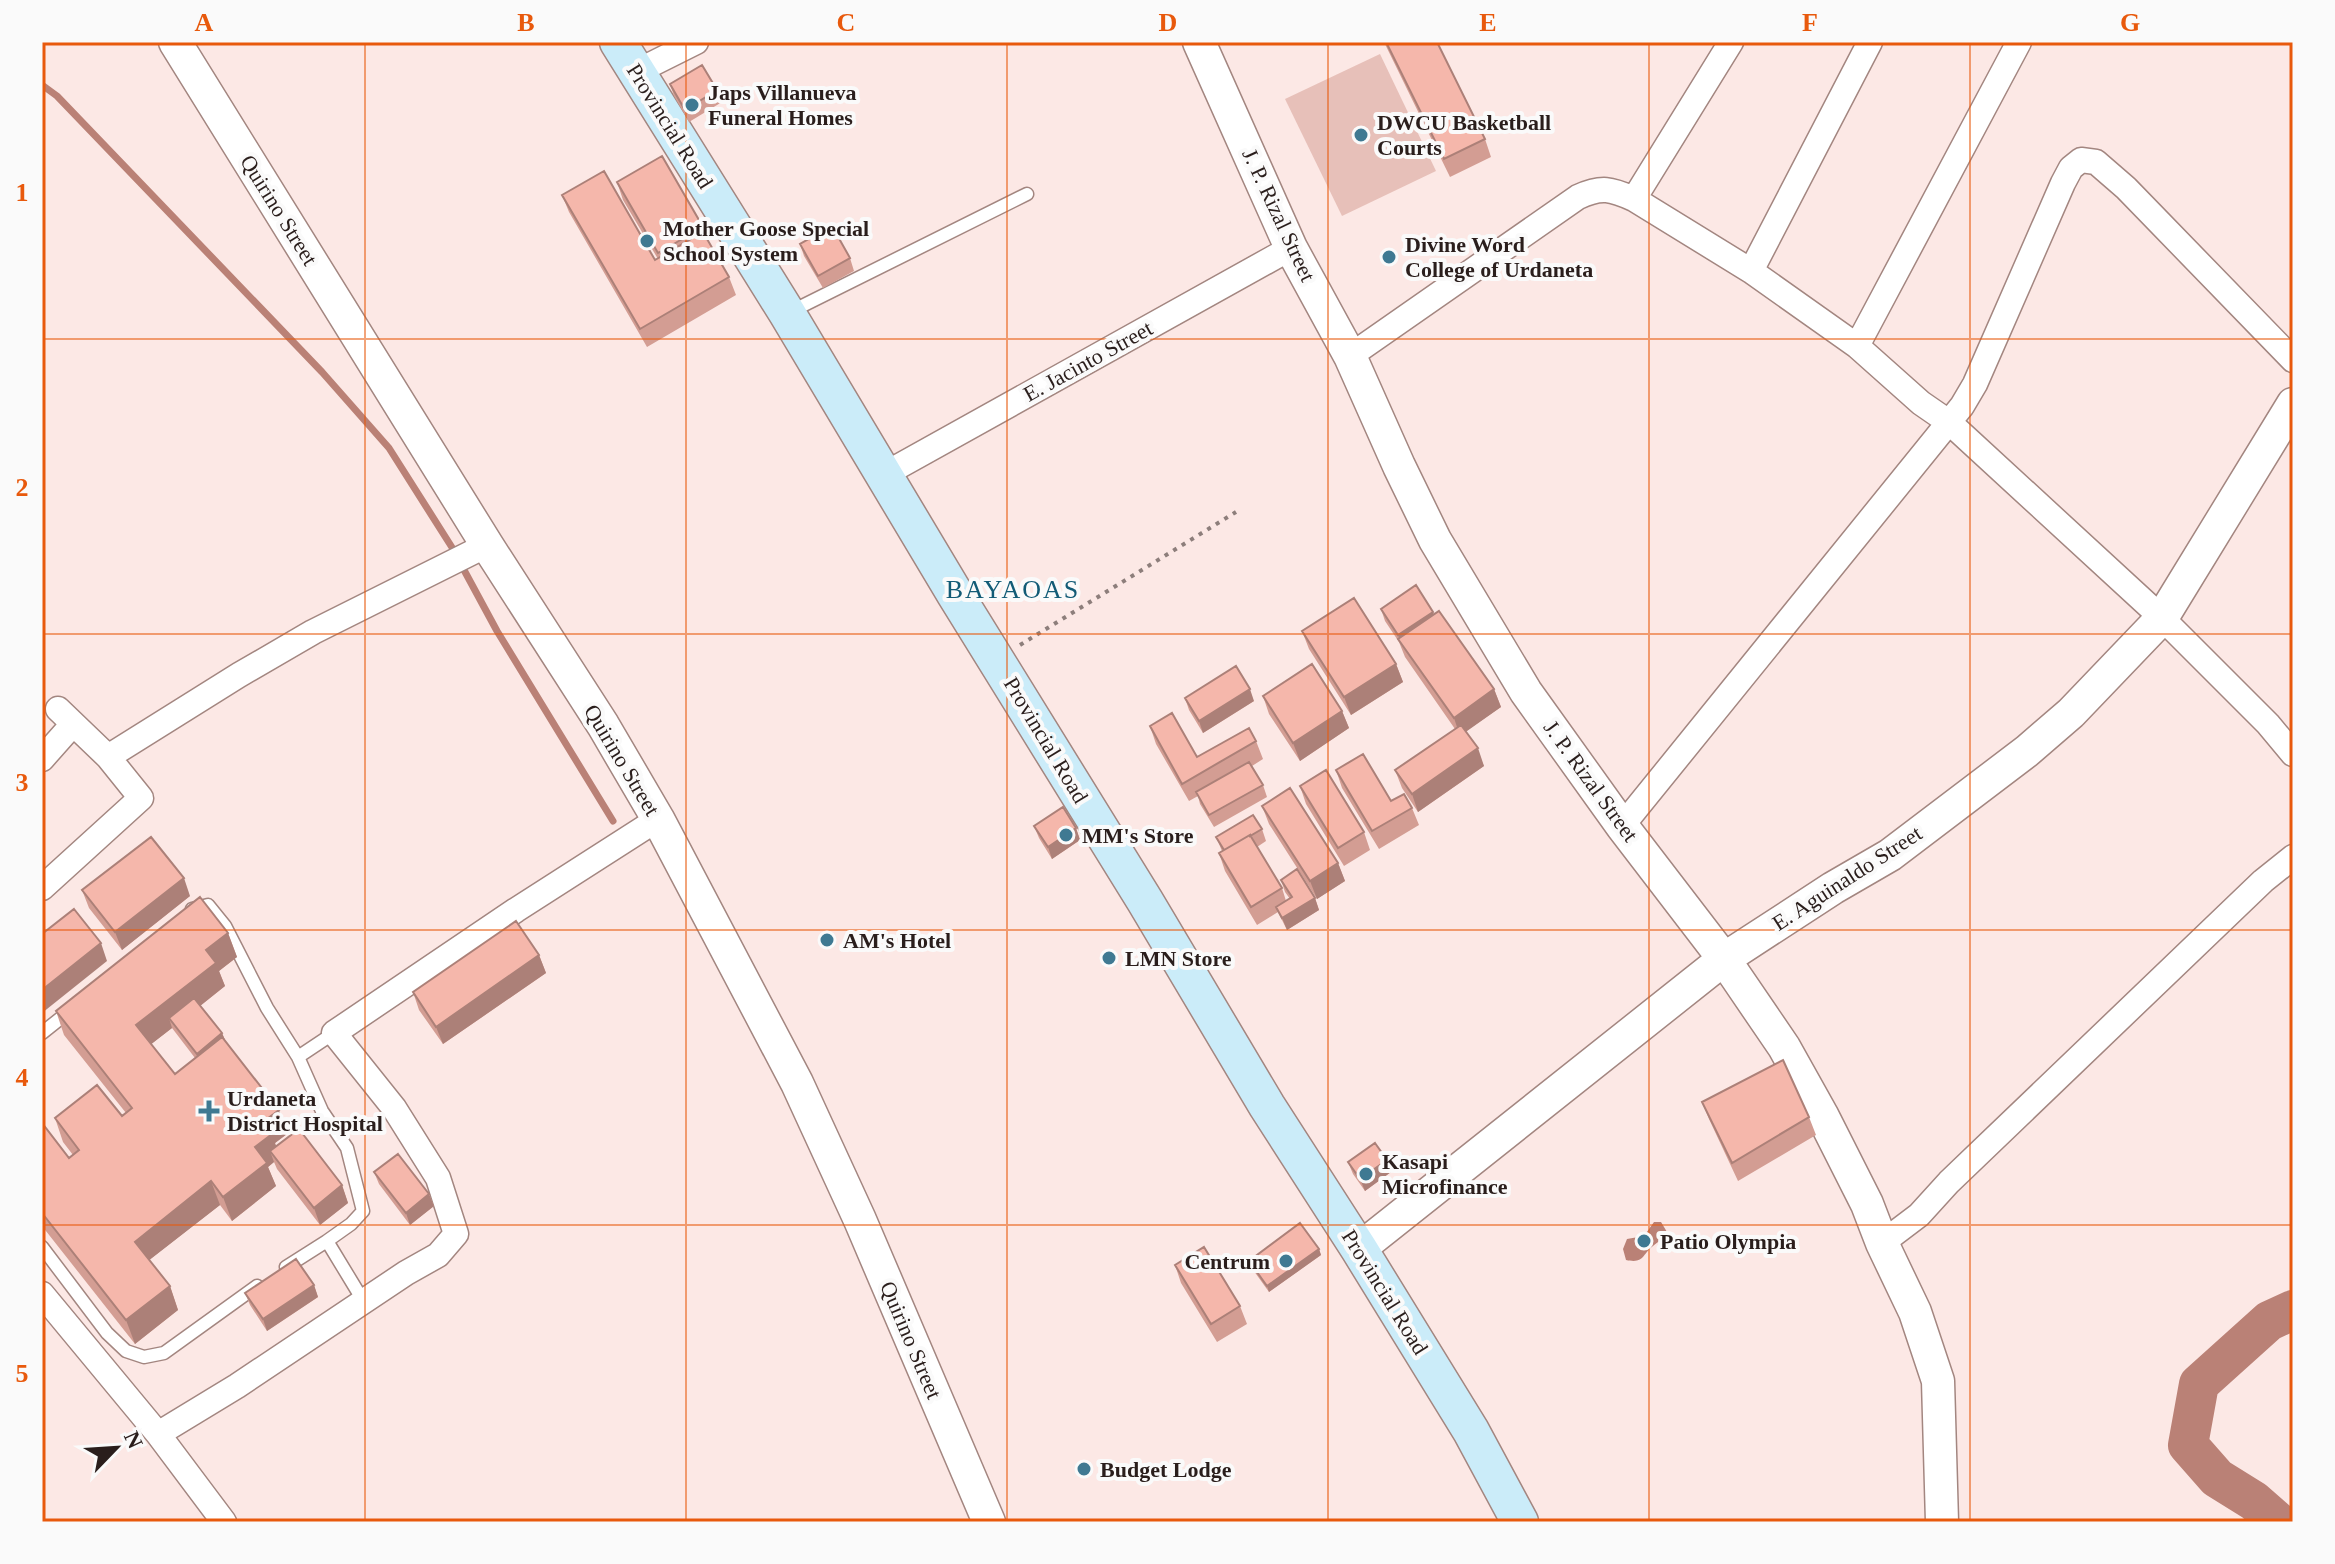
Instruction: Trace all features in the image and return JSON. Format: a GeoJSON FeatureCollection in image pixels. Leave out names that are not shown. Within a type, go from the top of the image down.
{"type":"FeatureCollection","features":[{"type":"Feature","properties":{"kind":"main road","name":"Provincial Road"},"geometry":{"type":"LineString","coordinates":[[627,57],[787,313],[1267,1106],[1471,1431],[1520,1522]]}},
{"type":"Feature","properties":{"kind":"street","name":"Quirino Street"},"geometry":{"type":"LineString","coordinates":[[175,42],[487,545],[603,725],[658,819],[797,1083],[860,1220],[989,1522]]}},
{"type":"Feature","properties":{"kind":"street"},"geometry":{"type":"LineString","coordinates":[[627,57],[696,42]]}},
{"type":"Feature","properties":{"kind":"street","name":"J. P. Rizal Street"},"geometry":{"type":"LineString","coordinates":[[1199,42],[1291,248],[1350,356],[1435,540],[1526,692],[1622,826],[1724,959],[1792,1061],[1867,1204],[1915,1312],[1938,1381],[1942,1522]]}},
{"type":"Feature","properties":{"kind":"street"},"geometry":{"type":"LineString","coordinates":[[1634,199],[1731,42]]}},
{"type":"Feature","properties":{"kind":"street"},"geometry":{"type":"LineString","coordinates":[[1751,271],[1870,42]]}},
{"type":"Feature","properties":{"kind":"street"},"geometry":{"type":"LineString","coordinates":[[1857,346],[2019,42]]}},
{"type":"Feature","properties":{"kind":"street"},"geometry":{"type":"LineString","coordinates":[[1622,826],[1950,423],[1975,384],[2067,176],[2081,160],[2096,162],[2126,188],[2293,360]]}},
{"type":"Feature","properties":{"kind":"street"},"geometry":{"type":"LineString","coordinates":[[1350,356],[1578,197],[1597,189],[1615,191],[1634,199],[1751,271],[1857,346],[1921,403],[1950,423],[2162,618],[2268,724],[2293,754]]}},
{"type":"Feature","properties":{"kind":"street","name":"E. Jacinto Street"},"geometry":{"type":"LineString","coordinates":[[885,474],[1291,248]]}},
{"type":"Feature","properties":{"kind":"street","name":"E. Aguinaldo Street"},"geometry":{"type":"LineString","coordinates":[[1359,1249],[1724,959],[1890,855],[2027,751],[2071,713],[2162,618],[2293,404]]}},
{"type":"Feature","properties":{"kind":"street"},"geometry":{"type":"LineString","coordinates":[[108,757],[313,632],[487,545]]}},
{"type":"Feature","properties":{"kind":"street"},"geometry":{"type":"LineString","coordinates":[[42,759],[66,716],[108,757],[141,798],[42,888]]}},
{"type":"Feature","properties":{"kind":"street"},"geometry":{"type":"LineString","coordinates":[[158,1434],[438,1255],[456,1234],[438,1178],[394,1108],[334,1033],[658,819]]}},
{"type":"Feature","properties":{"kind":"street"},"geometry":{"type":"LineString","coordinates":[[1882,1243],[1919,1215],[2062,1073],[2263,881],[2293,857]]}},
{"type":"Feature","properties":{"kind":"street"},"geometry":{"type":"LineString","coordinates":[[42,1294],[158,1434],[224,1522]]}},
{"type":"Feature","properties":{"kind":"lane"},"geometry":{"type":"LineString","coordinates":[[787,313],[1027,194]]}},
{"type":"Feature","properties":{"kind":"lane"},"geometry":{"type":"LineString","coordinates":[[186,912],[208,905],[225,926],[267,1008],[298,1057],[322,1111],[347,1148],[363,1211],[351,1224],[278,1272]]}},
{"type":"Feature","properties":{"kind":"lane"},"geometry":{"type":"LineString","coordinates":[[42,1033],[80,1003]]}},
{"type":"Feature","properties":{"kind":"lane"},"geometry":{"type":"LineString","coordinates":[[298,1057],[334,1033]]}},
{"type":"Feature","properties":{"kind":"lane"},"geometry":{"type":"LineString","coordinates":[[327,1241],[364,1302]]}},
{"type":"Feature","properties":{"kind":"lane"},"geometry":{"type":"LineString","coordinates":[[42,1247],[107,1333],[126,1351],[144,1357],[164,1353],[266,1280]]}},
{"type":"Feature","properties":{"kind":"path"},"geometry":{"type":"LineString","coordinates":[[997,659],[1236,512]]}},
{"type":"Feature","properties":{"kind":"shaded area","name":"DWCU Basketball Courts"},"geometry":{"type":"Polygon","coordinates":[[[1380,54],[1436,171],[1342,216],[1285,99],[1380,54]]]}},
{"type":"Feature","properties":{"kind":"shaded area","name":"Patio Olympia"},"geometry":{"type":"Polygon","coordinates":[[[1654,1222],[1661,1222],[1667,1232],[1640,1259],[1626,1260],[1623,1249],[1627,1239],[1644,1236],[1654,1222]]]}},
{"type":"Feature","properties":{"kind":"building"},"geometry":{"type":"Polygon","coordinates":[[[1386,42],[1437,42],[1485,139],[1444,159],[1386,42]]]}},
{"type":"Feature","properties":{"kind":"building"},"geometry":{"type":"Polygon","coordinates":[[[702,65],[717,90],[685,110],[670,84],[702,65]]]}},
{"type":"Feature","properties":{"kind":"building"},"geometry":{"type":"Polygon","coordinates":[[[662,156],[703,227],[658,253],[617,182],[662,156]]]}},
{"type":"Feature","properties":{"kind":"building"},"geometry":{"type":"Polygon","coordinates":[[[604,171],[655,260],[703,232],[729,277],[640,329],[562,195],[604,171]]]}},
{"type":"Feature","properties":{"kind":"building"},"geometry":{"type":"Polygon","coordinates":[[[832,226],[850,258],[818,276],[800,244],[832,226]]]}},
{"type":"Feature","properties":{"kind":"building"},"geometry":{"type":"Polygon","coordinates":[[[1416,585],[1433,612],[1398,635],[1381,609],[1416,585]]]}},
{"type":"Feature","properties":{"kind":"building"},"geometry":{"type":"Polygon","coordinates":[[[1354,598],[1396,664],[1344,697],[1302,631],[1354,598]]]}},
{"type":"Feature","properties":{"kind":"building"},"geometry":{"type":"Polygon","coordinates":[[[1439,611],[1494,689],[1454,718],[1398,639],[1439,611]]]}},
{"type":"Feature","properties":{"kind":"building"},"geometry":{"type":"Polygon","coordinates":[[[1312,664],[1342,711],[1293,743],[1263,696],[1312,664]]]}},
{"type":"Feature","properties":{"kind":"building"},"geometry":{"type":"Polygon","coordinates":[[[1236,666],[1250,689],[1199,721],[1185,698],[1236,666]]]}},
{"type":"Feature","properties":{"kind":"building"},"geometry":{"type":"Polygon","coordinates":[[[1172,713],[1197,757],[1249,728],[1256,741],[1182,784],[1150,726],[1172,713]]]}},
{"type":"Feature","properties":{"kind":"building"},"geometry":{"type":"Polygon","coordinates":[[[1461,725],[1478,748],[1412,794],[1395,770],[1461,725]]]}},
{"type":"Feature","properties":{"kind":"building"},"geometry":{"type":"Polygon","coordinates":[[[1363,754],[1391,801],[1404,794],[1412,808],[1372,831],[1336,770],[1363,754]]]}},
{"type":"Feature","properties":{"kind":"building"},"geometry":{"type":"Polygon","coordinates":[[[1249,762],[1263,785],[1209,815],[1196,792],[1249,762]]]}},
{"type":"Feature","properties":{"kind":"building"},"geometry":{"type":"Polygon","coordinates":[[[1326,770],[1364,832],[1338,848],[1300,786],[1326,770]]]}},
{"type":"Feature","properties":{"kind":"building"},"geometry":{"type":"Polygon","coordinates":[[[1290,788],[1338,863],[1310,881],[1262,806],[1290,788]]]}},
{"type":"Feature","properties":{"kind":"building"},"geometry":{"type":"Polygon","coordinates":[[[1063,807],[1076,828],[1048,847],[1034,826],[1063,807]]]}},
{"type":"Feature","properties":{"kind":"building"},"geometry":{"type":"Polygon","coordinates":[[[1253,815],[1262,829],[1224,850],[1216,837],[1253,815]]]}},
{"type":"Feature","properties":{"kind":"building"},"geometry":{"type":"Polygon","coordinates":[[[1250,835],[1282,888],[1251,907],[1219,853],[1250,835]]]}},
{"type":"Feature","properties":{"kind":"building"},"geometry":{"type":"Polygon","coordinates":[[[151,837],[184,878],[115,932],[82,890],[151,837]]]}},
{"type":"Feature","properties":{"kind":"building"},"geometry":{"type":"Polygon","coordinates":[[[1297,869],[1315,898],[1282,918],[1276,907],[1292,897],[1281,880],[1297,869]]]}},
{"type":"Feature","properties":{"kind":"building"},"geometry":{"type":"Polygon","coordinates":[[[200,897],[228,933],[206,950],[216,963],[136,1025],[175,1074],[222,1037],[279,1110],[263,1122],[272,1134],[255,1147],[267,1163],[223,1197],[211,1181],[135,1242],[170,1286],[126,1320],[42,1213],[42,1123],[69,1158],[79,1150],[55,1118],[97,1085],[122,1116],[132,1108],[56,1011],[200,897]]]}},
{"type":"Feature","properties":{"kind":"building"},"geometry":{"type":"Polygon","coordinates":[[[74,909],[101,943],[42,990],[42,934],[74,909]]]}},
{"type":"Feature","properties":{"kind":"building"},"geometry":{"type":"Polygon","coordinates":[[[516,921],[539,955],[436,1027],[413,992],[516,921]]]}},
{"type":"Feature","properties":{"kind":"building"},"geometry":{"type":"Polygon","coordinates":[[[194,998],[222,1033],[197,1054],[169,1018],[194,998]]]}},
{"type":"Feature","properties":{"kind":"building","name":"Patio Olympia"},"geometry":{"type":"Polygon","coordinates":[[[1783,1060],[1809,1117],[1732,1163],[1702,1102],[1783,1060]]]}},
{"type":"Feature","properties":{"kind":"building"},"geometry":{"type":"Polygon","coordinates":[[[299,1129],[342,1185],[314,1208],[270,1151],[299,1129]]]}},
{"type":"Feature","properties":{"kind":"building"},"geometry":{"type":"Polygon","coordinates":[[[1375,1143],[1387,1160],[1360,1179],[1348,1162],[1375,1143]]]}},
{"type":"Feature","properties":{"kind":"building"},"geometry":{"type":"Polygon","coordinates":[[[398,1154],[429,1194],[406,1213],[374,1172],[398,1154]]]}},
{"type":"Feature","properties":{"kind":"building","name":"Centrum"},"geometry":{"type":"Polygon","coordinates":[[[1300,1223],[1319,1249],[1267,1286],[1249,1261],[1300,1223]]]}},
{"type":"Feature","properties":{"kind":"building"},"geometry":{"type":"Polygon","coordinates":[[[1204,1247],[1240,1306],[1211,1324],[1175,1265],[1204,1247]]]}},
{"type":"Feature","properties":{"kind":"building"},"geometry":{"type":"Polygon","coordinates":[[[296,1259],[314,1285],[263,1319],[245,1293],[296,1259]]]}},
{"type":"Feature","properties":{"kind":"waterway"},"geometry":{"type":"LineString","coordinates":[[42,85],[57,96],[322,372],[389,448],[453,549]]}},
{"type":"Feature","properties":{"kind":"waterway"},"geometry":{"type":"LineString","coordinates":[[464,570],[497,631],[613,821]]}},
{"type":"Feature","properties":{"kind":"waterway"},"geometry":{"type":"LineString","coordinates":[[2278,1522],[2254,1501],[2217,1478],[2188,1445],[2199,1384],[2269,1321],[2293,1310]]}},
{"type":"Feature","properties":{"kind":"place","name":"Japs Villanueva Funeral Homes"},"geometry":{"type":"Point","coordinates":[692,105]}},
{"type":"Feature","properties":{"kind":"place","name":"DWCU Basketball Courts"},"geometry":{"type":"Point","coordinates":[1361,135]}},
{"type":"Feature","properties":{"kind":"place","name":"Mother Goose Special School System"},"geometry":{"type":"Point","coordinates":[647,241]}},
{"type":"Feature","properties":{"kind":"place","name":"Divine Word College of Urdaneta"},"geometry":{"type":"Point","coordinates":[1389,257]}},
{"type":"Feature","properties":{"kind":"place","name":"MM's Store"},"geometry":{"type":"Point","coordinates":[1066,835]}},
{"type":"Feature","properties":{"kind":"place","name":"AM's Hotel"},"geometry":{"type":"Point","coordinates":[827,940]}},
{"type":"Feature","properties":{"kind":"place","name":"LMN Store"},"geometry":{"type":"Point","coordinates":[1109,958]}},
{"type":"Feature","properties":{"kind":"place","name":"Urdaneta District Hospital"},"geometry":{"type":"Point","coordinates":[209,1111]}},
{"type":"Feature","properties":{"kind":"place","name":"Kasapi Microfinance"},"geometry":{"type":"Point","coordinates":[1366,1174]}},
{"type":"Feature","properties":{"kind":"place","name":"Patio Olympia"},"geometry":{"type":"Point","coordinates":[1644,1241]}},
{"type":"Feature","properties":{"kind":"place","name":"Centrum"},"geometry":{"type":"Point","coordinates":[1286,1261]}},
{"type":"Feature","properties":{"kind":"place","name":"Budget Lodge"},"geometry":{"type":"Point","coordinates":[1084,1469]}},
{"type":"Feature","properties":{"kind":"district","name":"BAYAOAS"},"geometry":{"type":"Point","coordinates":[1013,589]}}]}
